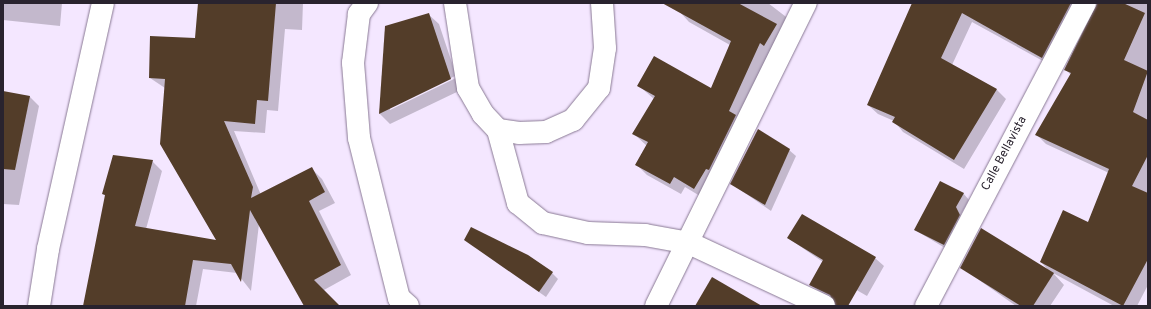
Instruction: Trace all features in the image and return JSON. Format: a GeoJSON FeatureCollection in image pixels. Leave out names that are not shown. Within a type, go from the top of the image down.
{"type":"FeatureCollection","features":[{"type":"Feature","properties":{"kind":"street"},"geometry":{"type":"LineString","coordinates":[[39,306],[48,249],[103,3]]}},
{"type":"Feature","properties":{"kind":"street"},"geometry":{"type":"LineString","coordinates":[[367,3],[360,14],[353,63],[359,138],[399,298],[408,306]]}},
{"type":"Feature","properties":{"kind":"street"},"geometry":{"type":"LineString","coordinates":[[455,3],[468,88],[483,114],[498,130],[518,203],[543,223],[588,233],[645,235],[689,243],[824,306]]}},
{"type":"Feature","properties":{"kind":"street"},"geometry":{"type":"LineString","coordinates":[[498,130],[546,132],[573,120],[599,88],[605,48],[602,3]]}},
{"type":"Feature","properties":{"kind":"street"},"geometry":{"type":"LineString","coordinates":[[656,306],[689,243],[806,3]]}},
{"type":"Feature","properties":{"kind":"street","name":"Calle Bellavista"},"geometry":{"type":"LineString","coordinates":[[926,306],[1085,3]]}},
{"type":"Feature","properties":{"kind":"building"},"geometry":{"type":"Polygon","coordinates":[[[198,3],[276,3],[268,101],[257,100],[255,124],[224,121],[253,187],[251,198],[312,167],[325,192],[309,201],[341,265],[314,280],[340,306],[304,306],[250,210],[241,282],[231,264],[193,260],[185,306],[83,306],[105,195],[102,194],[113,155],[153,160],[135,226],[216,240],[160,144],[165,79],[149,78],[150,36],[195,38],[198,3]]]}},
{"type":"Feature","properties":{"kind":"building"},"geometry":{"type":"Polygon","coordinates":[[[662,3],[738,3],[777,24],[764,46],[760,43],[729,111],[736,115],[709,170],[706,169],[694,189],[674,177],[670,184],[635,165],[648,142],[632,134],[655,96],[637,86],[654,56],[711,88],[731,41],[662,3]]]}},
{"type":"Feature","properties":{"kind":"building"},"geometry":{"type":"Polygon","coordinates":[[[912,3],[1071,3],[1042,58],[962,13],[941,58],[997,89],[954,160],[892,122],[895,117],[867,105],[912,3]]]}},
{"type":"Feature","properties":{"kind":"building"},"geometry":{"type":"Polygon","coordinates":[[[1097,3],[1123,3],[1145,13],[1124,60],[1148,71],[1133,112],[1148,120],[1148,155],[1132,186],[1148,193],[1148,259],[1123,306],[1040,262],[1063,210],[1088,222],[1109,169],[1035,135],[1071,73],[1064,70],[1097,3]]]}},
{"type":"Feature","properties":{"kind":"building"},"geometry":{"type":"Polygon","coordinates":[[[429,13],[451,79],[379,114],[385,26],[429,13]]]}},
{"type":"Feature","properties":{"kind":"building"},"geometry":{"type":"Polygon","coordinates":[[[3,91],[30,96],[15,170],[3,169],[3,91]]]}},
{"type":"Feature","properties":{"kind":"building"},"geometry":{"type":"Polygon","coordinates":[[[758,129],[790,149],[765,205],[730,184],[758,129]]]}},
{"type":"Feature","properties":{"kind":"building"},"geometry":{"type":"Polygon","coordinates":[[[940,181],[964,193],[956,207],[960,215],[944,245],[914,230],[940,181]]]}},
{"type":"Feature","properties":{"kind":"building"},"geometry":{"type":"Polygon","coordinates":[[[802,214],[876,257],[848,306],[836,306],[830,295],[809,285],[823,260],[787,238],[802,214]]]}},
{"type":"Feature","properties":{"kind":"building"},"geometry":{"type":"Polygon","coordinates":[[[471,227],[528,255],[553,272],[539,292],[464,240],[471,227]]]}},
{"type":"Feature","properties":{"kind":"building"},"geometry":{"type":"Polygon","coordinates":[[[981,228],[1054,273],[1033,306],[1021,306],[960,268],[981,228]]]}},
{"type":"Feature","properties":{"kind":"building"},"geometry":{"type":"Polygon","coordinates":[[[712,277],[762,306],[695,306],[712,277]]]}}]}
